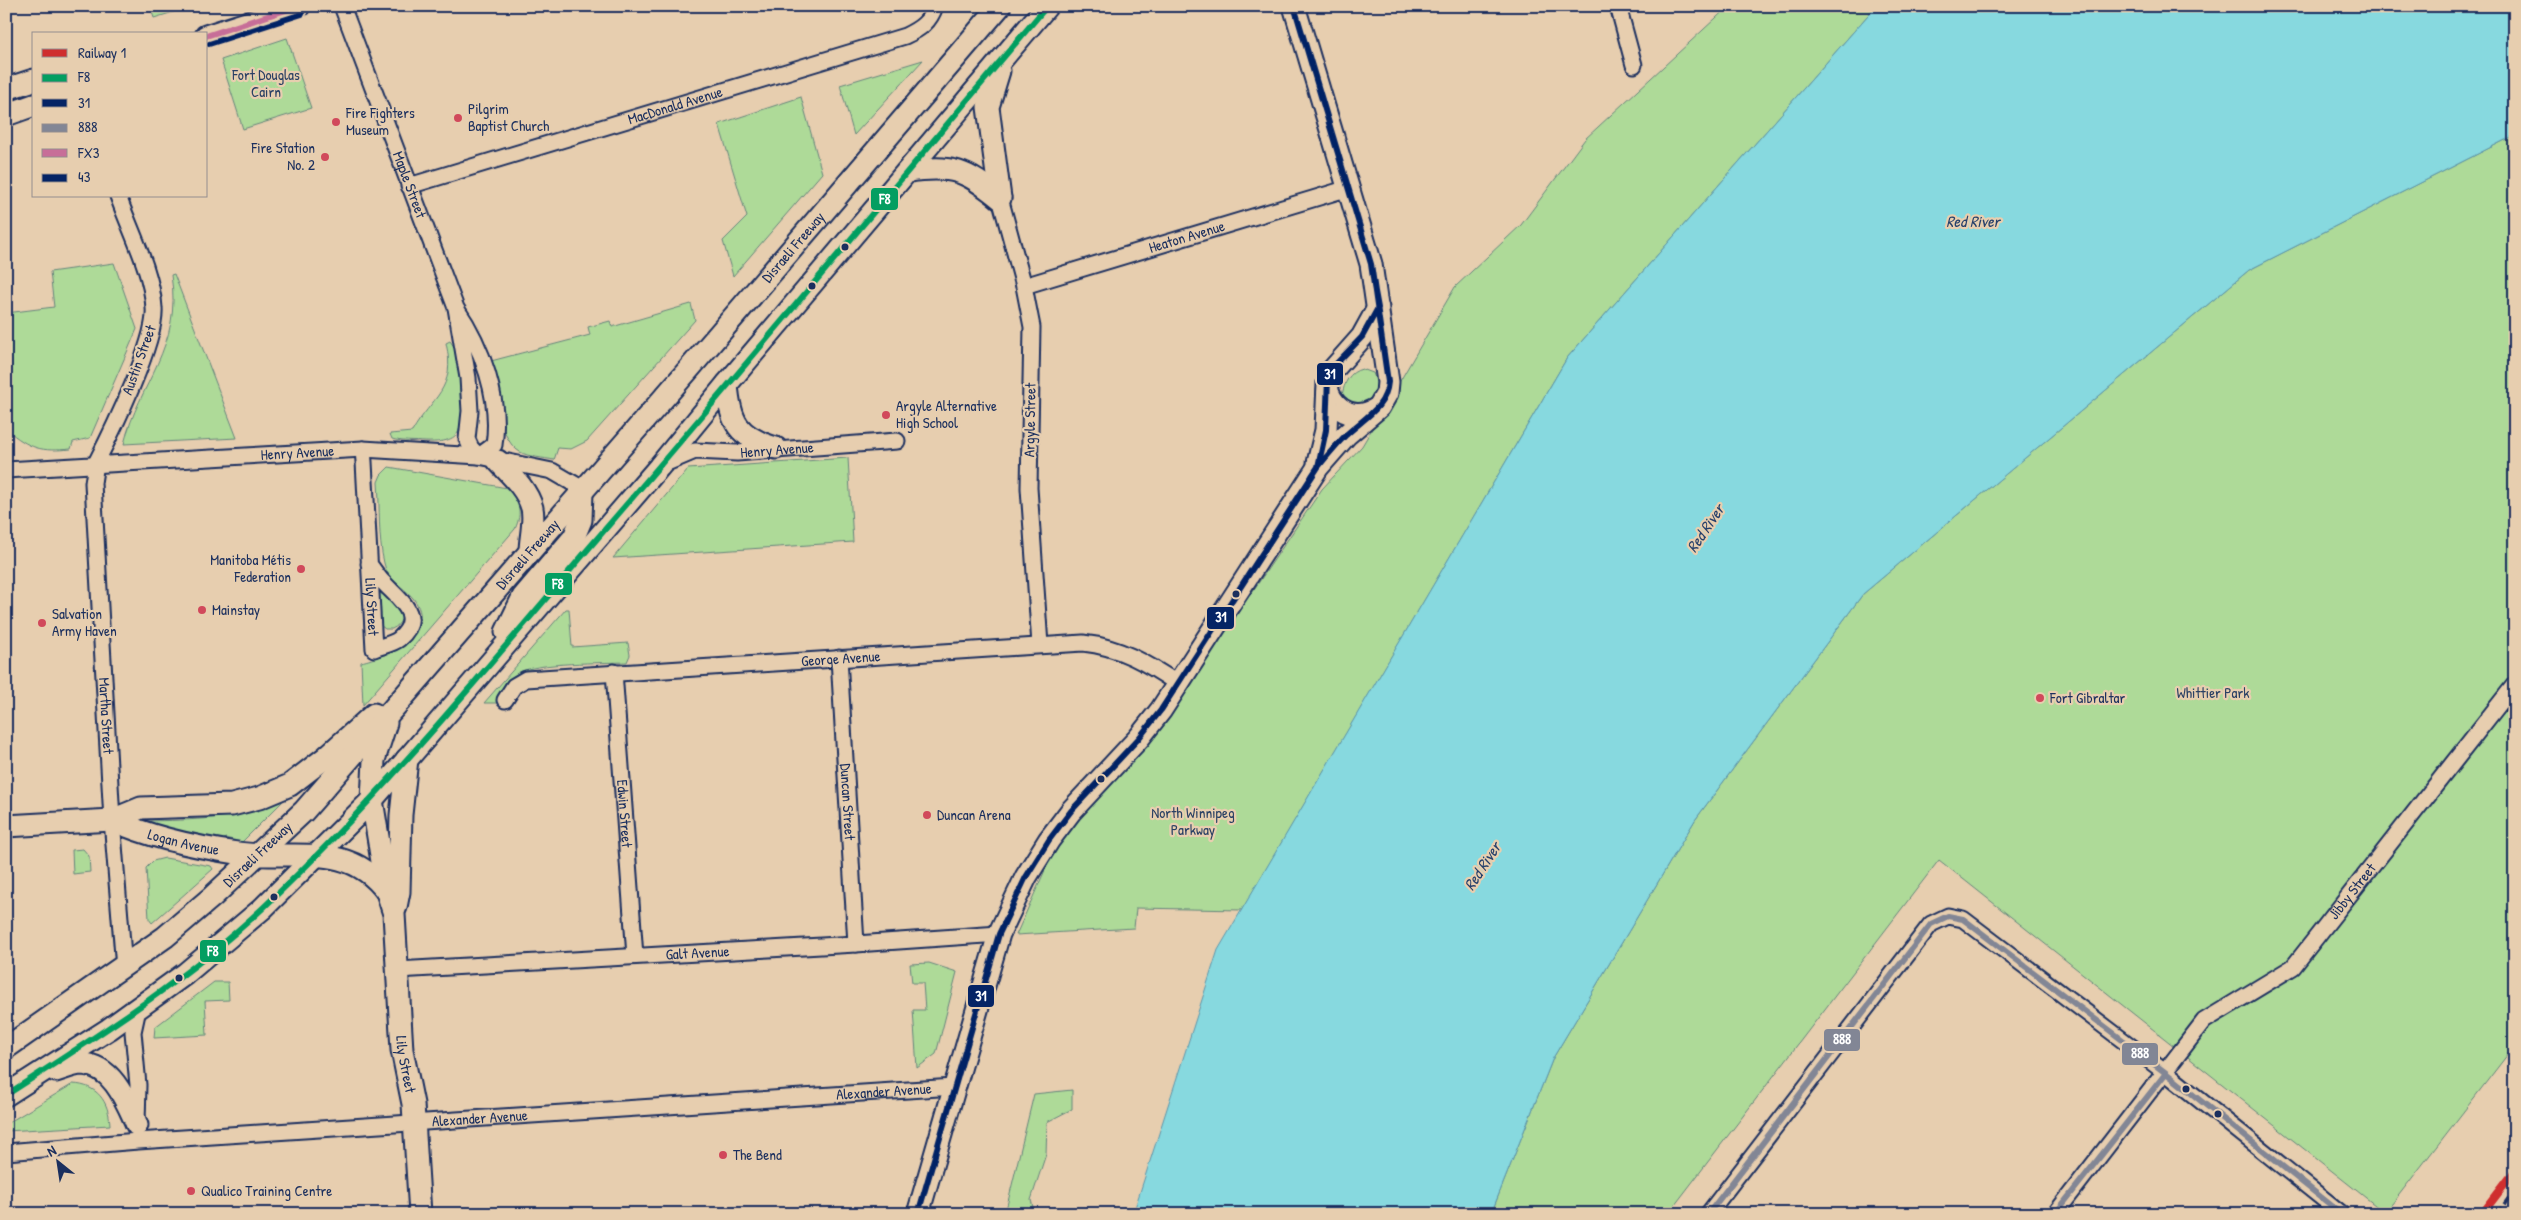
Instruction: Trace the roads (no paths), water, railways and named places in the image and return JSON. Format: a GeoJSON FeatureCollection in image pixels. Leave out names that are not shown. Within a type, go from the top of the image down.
{"type":"FeatureCollection","features":[{"type":"Feature","properties":{"kind":"main road"},"geometry":{"type":"LineString","coordinates":[[208,35],[299,6]]}},
{"type":"Feature","properties":{"kind":"main road","name":"Disraeli Freeway"},"geometry":{"type":"LineString","coordinates":[[6,1048],[124,968],[206,903],[304,811],[582,492],[1000,6]]}},
{"type":"Feature","properties":{"kind":"main road"},"geometry":{"type":"LineString","coordinates":[[6,1095],[186,974],[232,936],[317,856],[372,800],[659,467],[726,384],[1047,6]]}},
{"type":"Feature","properties":{"kind":"main road"},"geometry":{"type":"LineString","coordinates":[[918,1214],[999,934],[1026,877],[1049,840],[1071,811],[1139,738],[1178,684],[1318,467],[1346,435],[1376,409],[1387,393],[1387,376],[1371,264],[1294,6]]}},
{"type":"Feature","properties":{"kind":"main road"},"geometry":{"type":"LineString","coordinates":[[1000,198],[988,107],[1002,61]]}},
{"type":"Feature","properties":{"kind":"main road"},"geometry":{"type":"LineString","coordinates":[[6,89],[32,81]]}},
{"type":"Feature","properties":{"kind":"main road"},"geometry":{"type":"LineString","coordinates":[[6,115],[32,107]]}},
{"type":"Feature","properties":{"kind":"main road"},"geometry":{"type":"LineString","coordinates":[[908,171],[932,168],[963,172],[974,177],[1000,198]]}},
{"type":"Feature","properties":{"kind":"main road"},"geometry":{"type":"LineString","coordinates":[[1318,467],[1326,430],[1330,372],[1362,337],[1378,308]]}},
{"type":"Feature","properties":{"kind":"main road"},"geometry":{"type":"LineString","coordinates":[[1342,359],[1359,354],[1370,357],[1382,366],[1387,376]]}},
{"type":"Feature","properties":{"kind":"main road"},"geometry":{"type":"LineString","coordinates":[[726,384],[730,413],[738,428],[750,438],[776,448]]}},
{"type":"Feature","properties":{"kind":"main road"},"geometry":{"type":"LineString","coordinates":[[1328,392],[1335,404],[1347,413],[1363,415],[1376,409]]}},
{"type":"Feature","properties":{"kind":"main road"},"geometry":{"type":"LineString","coordinates":[[488,458],[517,482],[526,495],[532,510],[530,551]]}},
{"type":"Feature","properties":{"kind":"main road"},"geometry":{"type":"LineString","coordinates":[[493,659],[524,597],[574,537],[581,520],[582,492]]}},
{"type":"Feature","properties":{"kind":"main road","name":"Logan Avenue"},"geometry":{"type":"LineString","coordinates":[[6,826],[112,820],[141,808],[232,805],[290,786],[326,758],[449,645]]}},
{"type":"Feature","properties":{"kind":"main road","name":"Lily Street"},"geometry":{"type":"LineString","coordinates":[[388,716],[374,760],[372,800],[387,892],[394,914],[402,1050],[413,1104],[420,1214]]}},
{"type":"Feature","properties":{"kind":"main road","name":"Lily Street"},"geometry":{"type":"LineString","coordinates":[[394,914],[400,892],[401,815],[407,759]]}},
{"type":"Feature","properties":{"kind":"main road","name":"Logan Avenue"},"geometry":{"type":"LineString","coordinates":[[112,820],[136,830],[257,855],[340,858],[365,868],[376,877],[387,892]]}},
{"type":"Feature","properties":{"kind":"main road"},"geometry":{"type":"LineString","coordinates":[[36,1076],[82,1064],[95,1068],[122,1091],[138,1133]]}},
{"type":"Feature","properties":{"kind":"street","name":"Maple Street"},"geometry":{"type":"LineString","coordinates":[[342,6],[456,308],[468,378],[470,411],[467,439],[471,448],[488,458],[494,445],[497,426],[483,361],[471,330],[456,308]]}},
{"type":"Feature","properties":{"kind":"street"},"geometry":{"type":"LineString","coordinates":[[1618,6],[1634,65]]}},
{"type":"Feature","properties":{"kind":"street","name":"MacDonald Avenue"},"geometry":{"type":"LineString","coordinates":[[409,186],[905,36],[921,28],[934,10]]}},
{"type":"Feature","properties":{"kind":"street","name":"Heaton Avenue"},"geometry":{"type":"LineString","coordinates":[[1024,286],[1349,188]]}},
{"type":"Feature","properties":{"kind":"street","name":"Austin Street"},"geometry":{"type":"LineString","coordinates":[[96,463],[150,340],[154,318],[151,290],[119,198]]}},
{"type":"Feature","properties":{"kind":"street","name":"Argyle Street"},"geometry":{"type":"LineString","coordinates":[[1000,198],[1024,286],[1032,327],[1029,488],[1040,645]]}},
{"type":"Feature","properties":{"kind":"street","name":"Henry Avenue"},"geometry":{"type":"LineString","coordinates":[[659,467],[695,451],[737,453],[776,448],[897,441]]}},
{"type":"Feature","properties":{"kind":"street","name":"Henry Avenue"},"geometry":{"type":"LineString","coordinates":[[6,470],[96,463],[363,449],[488,458],[552,471],[576,485],[582,492]]}},
{"type":"Feature","properties":{"kind":"street","name":"Lily Street"},"geometry":{"type":"LineString","coordinates":[[363,449],[369,564],[374,649],[399,639],[408,626],[410,612],[404,601],[383,582],[369,564]]}},
{"type":"Feature","properties":{"kind":"street","name":"Martha Street"},"geometry":{"type":"LineString","coordinates":[[96,463],[93,483],[96,553],[112,820],[124,968]]}},
{"type":"Feature","properties":{"kind":"street","name":"George Avenue"},"geometry":{"type":"LineString","coordinates":[[505,700],[514,686],[526,679],[1083,643],[1114,648],[1144,662],[1178,684]]}},
{"type":"Feature","properties":{"kind":"street","name":"Duncan Street"},"geometry":{"type":"LineString","coordinates":[[839,658],[856,944]]}},
{"type":"Feature","properties":{"kind":"street","name":"Edwin Street"},"geometry":{"type":"LineString","coordinates":[[614,672],[635,956]]}},
{"type":"Feature","properties":{"kind":"street","name":"Jibby Street"},"geometry":{"type":"LineString","coordinates":[[2055,1214],[2166,1073],[2191,1036],[2204,1021],[2293,967],[2515,684]]}},
{"type":"Feature","properties":{"kind":"street"},"geometry":{"type":"LineString","coordinates":[[1708,1214],[1931,924],[1948,916],[1964,919],[2166,1073],[2342,1214]]}},
{"type":"Feature","properties":{"kind":"street","name":"Galt Avenue"},"geometry":{"type":"LineString","coordinates":[[397,970],[999,934]]}},
{"type":"Feature","properties":{"kind":"street"},"geometry":{"type":"LineString","coordinates":[[138,1008],[133,1032],[138,1085],[138,1133]]}},
{"type":"Feature","properties":{"kind":"street","name":"Alexander Avenue"},"geometry":{"type":"LineString","coordinates":[[6,1152],[138,1133],[414,1123],[954,1087]]}},
{"type":"Feature","properties":{"kind":"water","name":"Red River"},"geometry":{"type":"Polygon","coordinates":[[[1876,6],[2515,6],[2515,135],[2249,270],[1863,594],[1695,820],[1553,1058],[1491,1214],[1133,1214],[1218,950],[1567,358],[1876,6]]]}},
{"type":"Feature","properties":{"kind":"railway"},"geometry":{"type":"LineString","coordinates":[[2497,1214],[2515,1190]]}},
{"type":"Feature","properties":{"kind":"rail line","name":"1"},"geometry":{"type":"LineString","coordinates":[[2482,1214],[2515,1171]]}},
{"type":"Feature","properties":{"kind":"place","name":"Pilgrim Baptist Church"},"geometry":{"type":"Point","coordinates":[458,118]}},
{"type":"Feature","properties":{"kind":"place","name":"Fire Fighters Museum"},"geometry":{"type":"Point","coordinates":[336,122]}},
{"type":"Feature","properties":{"kind":"place","name":"Fire Station No. 2"},"geometry":{"type":"Point","coordinates":[325,157]}},
{"type":"Feature","properties":{"kind":"place","name":"Argyle Alternative High School"},"geometry":{"type":"Point","coordinates":[886,415]}},
{"type":"Feature","properties":{"kind":"place","name":"Manitoba Métis Federation"},"geometry":{"type":"Point","coordinates":[301,569]}},
{"type":"Feature","properties":{"kind":"place","name":"Mainstay"},"geometry":{"type":"Point","coordinates":[202,610]}},
{"type":"Feature","properties":{"kind":"place","name":"Salvation Army Haven"},"geometry":{"type":"Point","coordinates":[42,623]}},
{"type":"Feature","properties":{"kind":"place","name":"Fort Gibraltar"},"geometry":{"type":"Point","coordinates":[2040,698]}},
{"type":"Feature","properties":{"kind":"place","name":"Duncan Arena"},"geometry":{"type":"Point","coordinates":[927,815]}},
{"type":"Feature","properties":{"kind":"place","name":"The Bend"},"geometry":{"type":"Point","coordinates":[723,1155]}},
{"type":"Feature","properties":{"kind":"place","name":"Qualico Training Centre"},"geometry":{"type":"Point","coordinates":[191,1191]}},
{"type":"Feature","properties":{"kind":"park label","name":"Fort Douglas Cairn"},"geometry":{"type":"Point","coordinates":[266,84]}},
{"type":"Feature","properties":{"kind":"park label","name":"Whittier Park"},"geometry":{"type":"Point","coordinates":[2213,693]}},
{"type":"Feature","properties":{"kind":"park label","name":"North Winnipeg Parkway"},"geometry":{"type":"Point","coordinates":[1193,822]}}]}
